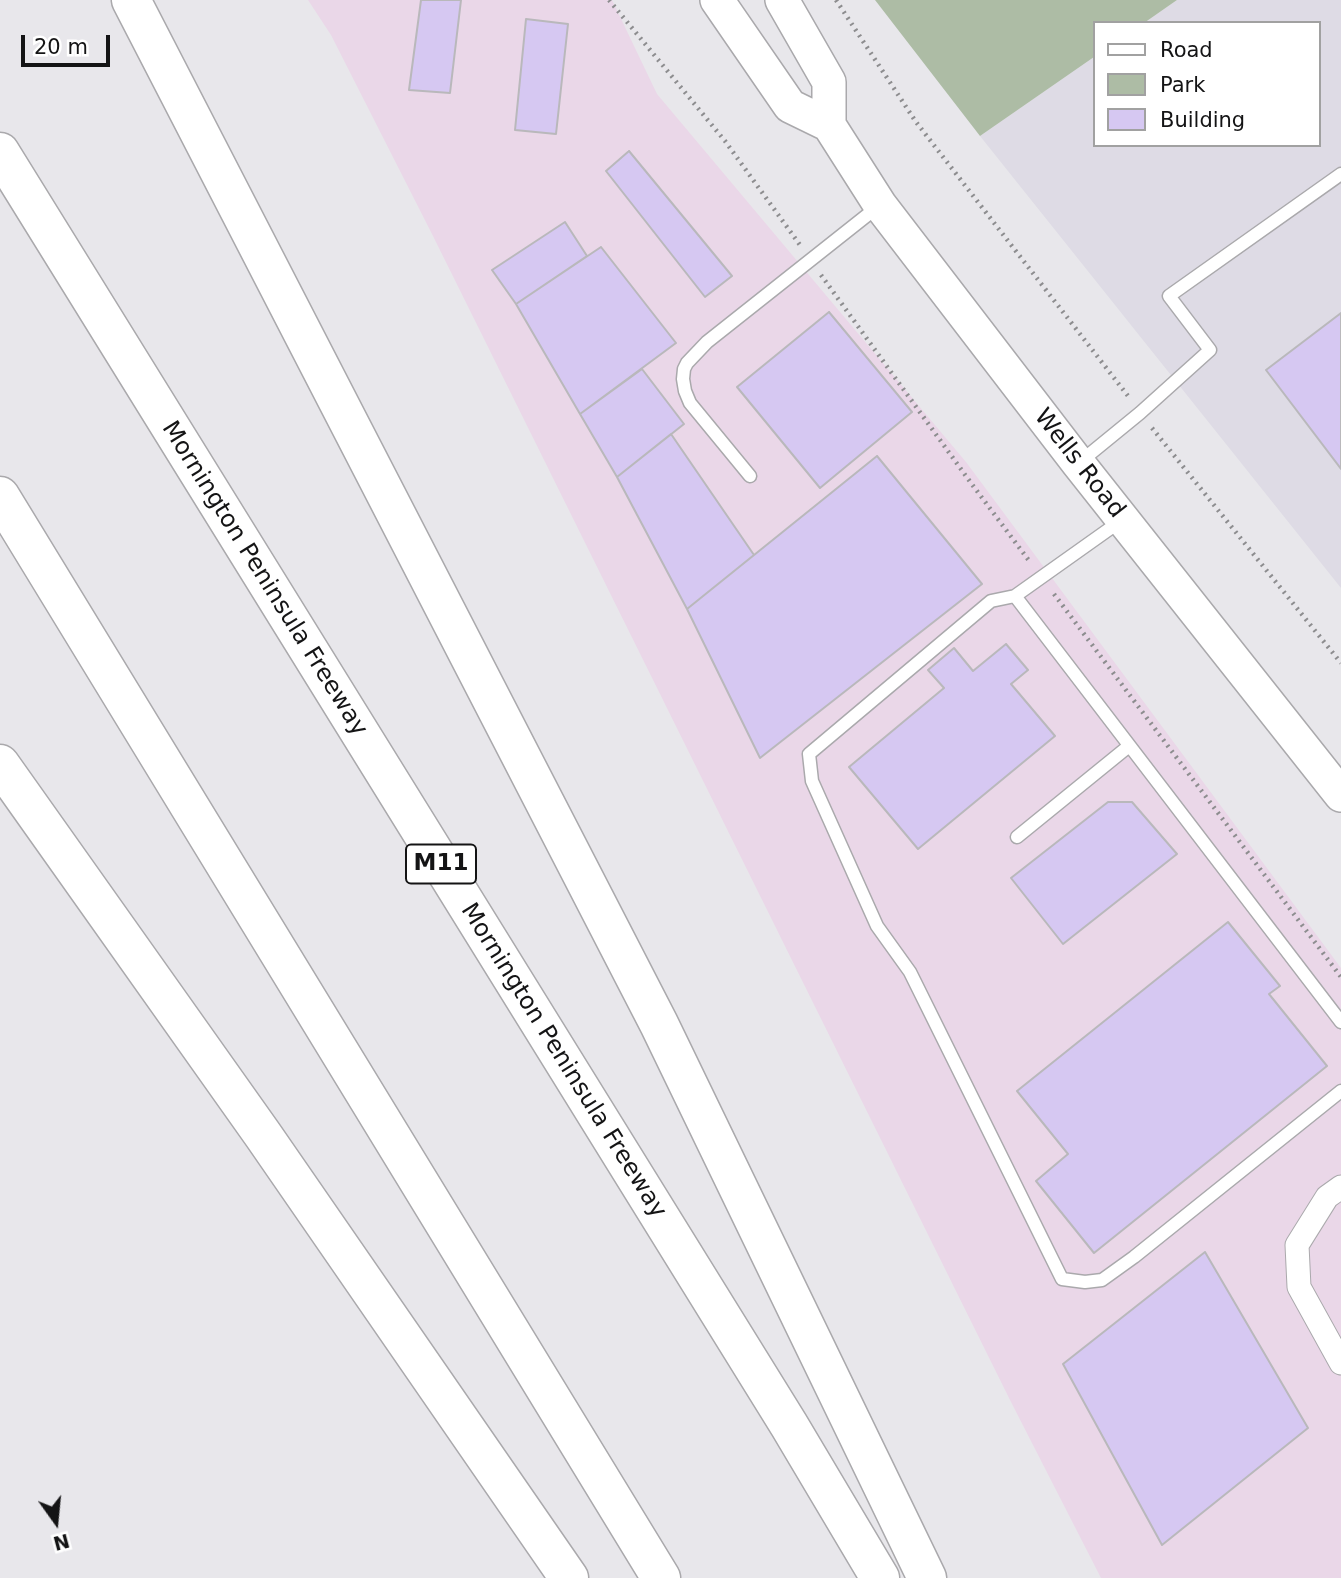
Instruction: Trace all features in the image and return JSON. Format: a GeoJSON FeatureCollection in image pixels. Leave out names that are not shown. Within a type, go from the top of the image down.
{"type":"FeatureCollection","features":[{"type":"Feature","properties":{"kind":"highway"},"geometry":{"type":"LineString","coordinates":[[131,0],[659,1024],[927,1578]]}},
{"type":"Feature","properties":{"kind":"highway","name":"Mornington Peninsula Freeway"},"geometry":{"type":"LineString","coordinates":[[0,152],[789,1425],[880,1578]]}},
{"type":"Feature","properties":{"kind":"highway"},"geometry":{"type":"LineString","coordinates":[[0,496],[661,1578]]}},
{"type":"Feature","properties":{"kind":"highway"},"geometry":{"type":"LineString","coordinates":[[0,764],[263,1135],[569,1578]]}},
{"type":"Feature","properties":{"kind":"main road"},"geometry":{"type":"LineString","coordinates":[[716,0],[790,106],[829,125],[829,82],[782,0]]}},
{"type":"Feature","properties":{"kind":"main road","name":"Wells Road"},"geometry":{"type":"LineString","coordinates":[[829,125],[880,205],[1078,463],[1341,795]]}},
{"type":"Feature","properties":{"kind":"street"},"geometry":{"type":"LineString","coordinates":[[1341,1186],[1327,1197],[1297,1245],[1299,1287],[1341,1363]]}},
{"type":"Feature","properties":{"kind":"lane"},"geometry":{"type":"LineString","coordinates":[[1078,463],[1140,413],[1210,350],[1169,296],[1341,174]]}},
{"type":"Feature","properties":{"kind":"lane"},"geometry":{"type":"LineString","coordinates":[[750,475],[690,403],[685,391],[684,369],[707,342],[880,205]]}},
{"type":"Feature","properties":{"kind":"lane"},"geometry":{"type":"LineString","coordinates":[[1123,520],[1015,596],[991,601],[808,754],[812,781],[877,926],[910,972],[1062,1279],[1085,1282],[1102,1280],[1341,1091]]}},
{"type":"Feature","properties":{"kind":"lane"},"geometry":{"type":"LineString","coordinates":[[1015,596],[1341,1022]]}},
{"type":"Feature","properties":{"kind":"lane"},"geometry":{"type":"LineString","coordinates":[[1017,837],[1129,746]]}},
{"type":"Feature","properties":{"kind":"path"},"geometry":{"type":"LineString","coordinates":[[609,0],[725,141],[971,483],[1341,977]]}},
{"type":"Feature","properties":{"kind":"path"},"geometry":{"type":"LineString","coordinates":[[836,0],[916,122],[1140,413],[1341,663]]}},
{"type":"Feature","properties":{"kind":"shaded area"},"geometry":{"type":"Polygon","coordinates":[[[308,0],[612,0],[657,94],[966,462],[1341,968],[1341,1578],[1101,1578],[1010,1400],[433,236],[331,35],[308,0]]]}},
{"type":"Feature","properties":{"kind":"shaded area"},"geometry":{"type":"Polygon","coordinates":[[[1177,0],[1341,0],[1341,588],[980,136],[1092,58],[1092,147],[1320,147],[1320,21],[1147,21],[1177,0]]]}},
{"type":"Feature","properties":{"kind":"green space"},"geometry":{"type":"Polygon","coordinates":[[[875,0],[1177,0],[1147,21],[1092,21],[1092,58],[980,136],[875,0]]]}},
{"type":"Feature","properties":{"kind":"building"},"geometry":{"type":"Polygon","coordinates":[[[421,0],[461,0],[450,93],[409,90],[421,0]]]}},
{"type":"Feature","properties":{"kind":"building"},"geometry":{"type":"Polygon","coordinates":[[[526,19],[568,24],[556,134],[515,130],[526,19]]]}},
{"type":"Feature","properties":{"kind":"building"},"geometry":{"type":"Polygon","coordinates":[[[629,151],[732,276],[705,297],[606,171],[629,151]]]}},
{"type":"Feature","properties":{"kind":"building"},"geometry":{"type":"Polygon","coordinates":[[[565,222],[587,256],[516,304],[492,270],[565,222]]]}},
{"type":"Feature","properties":{"kind":"building"},"geometry":{"type":"Polygon","coordinates":[[[601,247],[676,343],[580,414],[516,304],[601,247]]]}},
{"type":"Feature","properties":{"kind":"building"},"geometry":{"type":"Polygon","coordinates":[[[829,312],[912,412],[820,488],[737,387],[829,312]]]}},
{"type":"Feature","properties":{"kind":"building"},"geometry":{"type":"Polygon","coordinates":[[[1341,313],[1341,469],[1266,370],[1341,313]]]}},
{"type":"Feature","properties":{"kind":"building"},"geometry":{"type":"Polygon","coordinates":[[[642,369],[684,424],[617,477],[580,414],[642,369]]]}},
{"type":"Feature","properties":{"kind":"building"},"geometry":{"type":"Polygon","coordinates":[[[671,434],[754,555],[687,609],[617,477],[671,434]]]}},
{"type":"Feature","properties":{"kind":"building"},"geometry":{"type":"Polygon","coordinates":[[[877,456],[982,584],[760,758],[687,609],[877,456]]]}},
{"type":"Feature","properties":{"kind":"building"},"geometry":{"type":"Polygon","coordinates":[[[1006,644],[1028,670],[1011,684],[1055,736],[918,849],[849,767],[944,688],[928,670],[954,648],[973,671],[1006,644]]]}},
{"type":"Feature","properties":{"kind":"building"},"geometry":{"type":"Polygon","coordinates":[[[1108,802],[1132,802],[1177,854],[1063,944],[1011,878],[1108,802]]]}},
{"type":"Feature","properties":{"kind":"building"},"geometry":{"type":"Polygon","coordinates":[[[1228,922],[1280,986],[1269,994],[1327,1066],[1094,1253],[1036,1181],[1068,1154],[1017,1091],[1228,922]]]}},
{"type":"Feature","properties":{"kind":"building"},"geometry":{"type":"Polygon","coordinates":[[[1205,1252],[1308,1428],[1162,1545],[1063,1364],[1205,1252]]]}}]}
